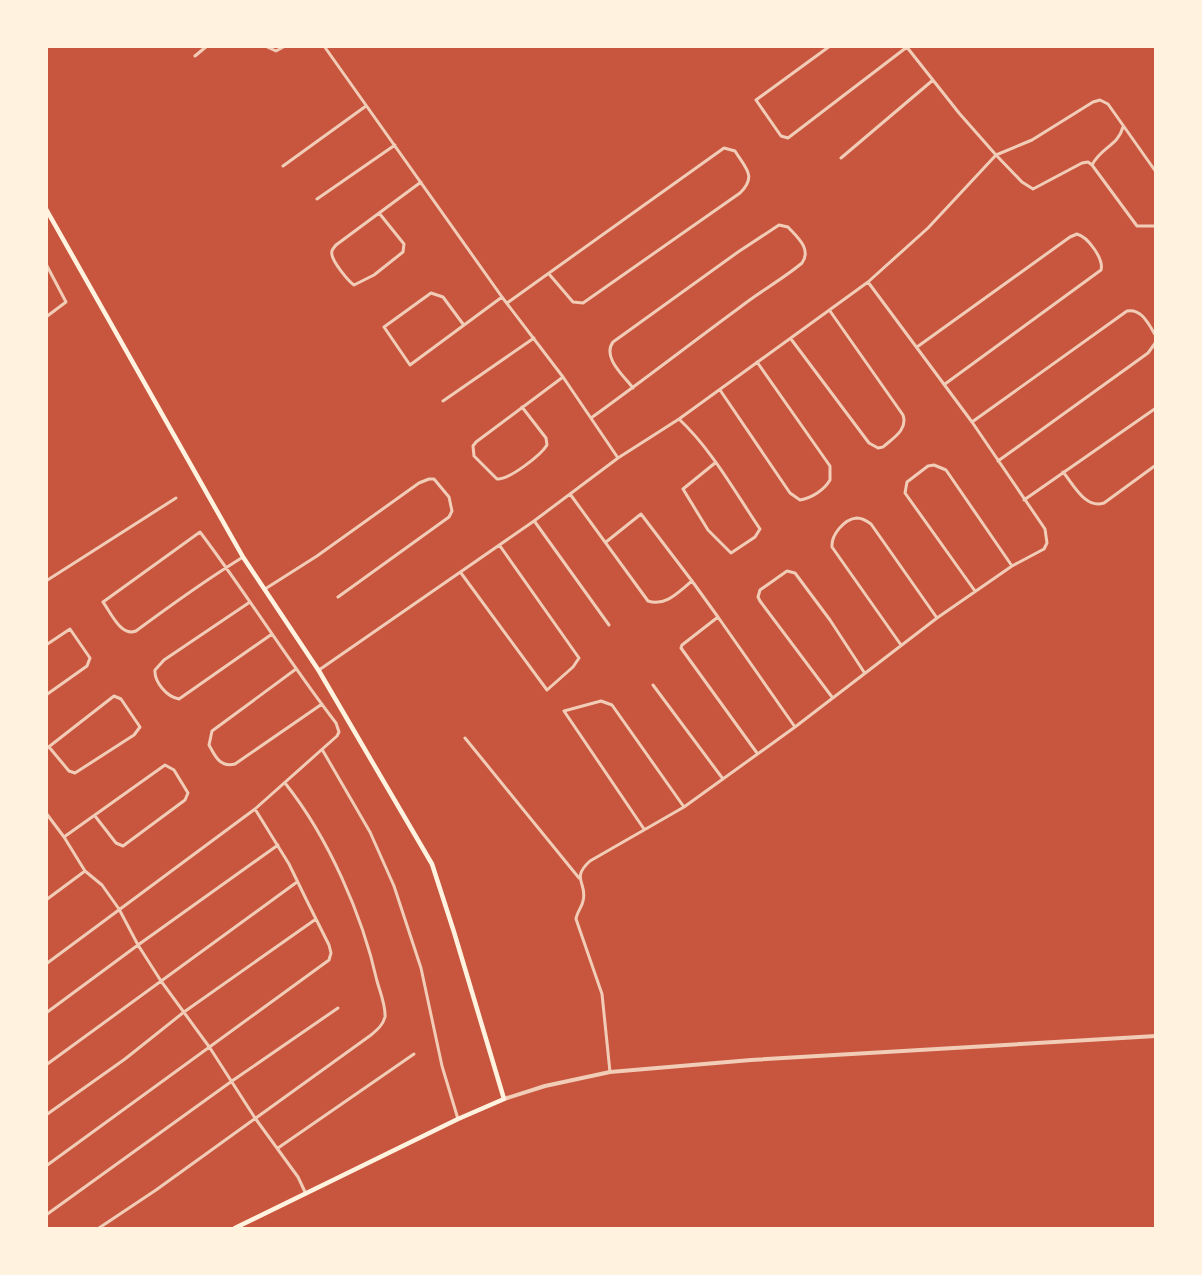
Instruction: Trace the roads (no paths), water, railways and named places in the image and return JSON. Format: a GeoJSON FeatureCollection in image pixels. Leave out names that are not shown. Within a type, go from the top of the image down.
{"type":"FeatureCollection","features":[{"type":"Feature","properties":{"kind":"main road"},"geometry":{"type":"LineString","coordinates":[[46,209],[243,557],[319,670],[432,864],[504,1099],[458,1119],[235,1228]]}},
{"type":"Feature","properties":{"kind":"street"},"geometry":{"type":"LineString","coordinates":[[195,56],[207,46]]}},
{"type":"Feature","properties":{"kind":"street"},"geometry":{"type":"LineString","coordinates":[[265,46],[276,51],[285,46]]}},
{"type":"Feature","properties":{"kind":"street"},"geometry":{"type":"LineString","coordinates":[[324,46],[502,297],[563,377],[618,458]]}},
{"type":"Feature","properties":{"kind":"street"},"geometry":{"type":"LineString","coordinates":[[830,46],[756,100],[781,136],[788,138],[906,47],[1018,179],[1033,189],[1088,162],[1137,226],[1155,226]]}},
{"type":"Feature","properties":{"kind":"street"},"geometry":{"type":"LineString","coordinates":[[841,158],[933,80]]}},
{"type":"Feature","properties":{"kind":"street"},"geometry":{"type":"LineString","coordinates":[[319,670],[461,573],[618,458],[679,419],[868,282],[928,228],[996,155],[1032,140],[1096,100],[1108,104],[1155,172]]}},
{"type":"Feature","properties":{"kind":"street"},"geometry":{"type":"LineString","coordinates":[[283,166],[366,106]]}},
{"type":"Feature","properties":{"kind":"street"},"geometry":{"type":"LineString","coordinates":[[1092,165],[1101,151],[1118,139],[1123,127]]}},
{"type":"Feature","properties":{"kind":"street"},"geometry":{"type":"LineString","coordinates":[[317,199],[395,145]]}},
{"type":"Feature","properties":{"kind":"street"},"geometry":{"type":"LineString","coordinates":[[507,303],[724,148],[735,151],[750,175],[748,184],[733,198],[583,303],[573,302],[549,274]]}},
{"type":"Feature","properties":{"kind":"street"},"geometry":{"type":"LineString","coordinates":[[379,213],[404,244],[403,252],[374,275],[354,285],[332,257],[336,245],[379,213],[421,182]]}},
{"type":"Feature","properties":{"kind":"street"},"geometry":{"type":"LineString","coordinates":[[591,418],[633,388],[802,263],[806,257],[806,251],[788,226],[782,224],[771,231],[614,342],[609,348],[610,356],[633,388]]}},
{"type":"Feature","properties":{"kind":"street"},"geometry":{"type":"LineString","coordinates":[[917,347],[1070,237],[1081,235],[1092,248],[1102,263],[1098,273],[945,385]]}},
{"type":"Feature","properties":{"kind":"street"},"geometry":{"type":"LineString","coordinates":[[46,264],[48,272],[66,302],[46,316]]}},
{"type":"Feature","properties":{"kind":"street"},"geometry":{"type":"LineString","coordinates":[[579,878],[582,870],[590,861],[684,807],[975,591],[1012,566],[1044,549],[1047,543],[1045,529],[972,422],[868,282]]}},
{"type":"Feature","properties":{"kind":"street"},"geometry":{"type":"LineString","coordinates":[[463,324],[443,297],[431,293],[384,327],[410,365],[502,297]]}},
{"type":"Feature","properties":{"kind":"street"},"geometry":{"type":"LineString","coordinates":[[791,339],[869,442],[878,448],[883,447],[903,429],[903,415],[830,310]]}},
{"type":"Feature","properties":{"kind":"street"},"geometry":{"type":"LineString","coordinates":[[972,422],[1127,311],[1135,310],[1141,314],[1155,336]]}},
{"type":"Feature","properties":{"kind":"street"},"geometry":{"type":"LineString","coordinates":[[443,401],[534,338]]}},
{"type":"Feature","properties":{"kind":"street"},"geometry":{"type":"LineString","coordinates":[[998,461],[1152,350],[1155,342]]}},
{"type":"Feature","properties":{"kind":"street"},"geometry":{"type":"LineString","coordinates":[[720,390],[790,493],[800,500],[818,492],[831,480],[830,465],[756,362]]}},
{"type":"Feature","properties":{"kind":"street"},"geometry":{"type":"LineString","coordinates":[[522,407],[546,438],[548,445],[510,476],[504,480],[497,480],[474,456],[473,446],[476,442],[522,407],[563,377]]}},
{"type":"Feature","properties":{"kind":"street"},"geometry":{"type":"LineString","coordinates":[[1024,500],[1155,408]]}},
{"type":"Feature","properties":{"kind":"street"},"geometry":{"type":"LineString","coordinates":[[679,419],[690,429],[715,463],[760,529],[755,537],[731,553],[708,531],[683,489],[715,463]]}},
{"type":"Feature","properties":{"kind":"street"},"geometry":{"type":"LineString","coordinates":[[975,591],[905,493],[907,482],[928,466],[937,465],[946,470],[1012,566]]}},
{"type":"Feature","properties":{"kind":"street"},"geometry":{"type":"LineString","coordinates":[[1064,472],[1084,498],[1097,505],[1104,503],[1155,465]]}},
{"type":"Feature","properties":{"kind":"street"},"geometry":{"type":"LineString","coordinates":[[265,590],[419,483],[434,479],[449,496],[452,511],[449,517],[338,597]]}},
{"type":"Feature","properties":{"kind":"street"},"geometry":{"type":"LineString","coordinates":[[570,494],[648,601],[659,603],[666,601],[692,580]]}},
{"type":"Feature","properties":{"kind":"street"},"geometry":{"type":"LineString","coordinates":[[46,581],[176,498]]}},
{"type":"Feature","properties":{"kind":"street"},"geometry":{"type":"LineString","coordinates":[[606,542],[641,514],[692,580],[795,726]]}},
{"type":"Feature","properties":{"kind":"street"},"geometry":{"type":"LineString","coordinates":[[901,645],[832,547],[834,534],[849,521],[861,519],[871,524],[938,618]]}},
{"type":"Feature","properties":{"kind":"street"},"geometry":{"type":"LineString","coordinates":[[534,521],[609,625]]}},
{"type":"Feature","properties":{"kind":"street"},"geometry":{"type":"LineString","coordinates":[[46,964],[255,808],[323,750],[339,732],[336,723],[296,669],[227,567],[200,532],[103,602],[122,629],[128,633],[132,632],[227,567],[243,557]]}},
{"type":"Feature","properties":{"kind":"street"},"geometry":{"type":"LineString","coordinates":[[461,573],[547,690],[573,667],[579,658],[500,545]]}},
{"type":"Feature","properties":{"kind":"street"},"geometry":{"type":"LineString","coordinates":[[832,698],[760,601],[758,597],[760,590],[787,571],[795,573],[830,620],[864,673]]}},
{"type":"Feature","properties":{"kind":"street"},"geometry":{"type":"LineString","coordinates":[[250,602],[164,660],[155,670],[156,680],[170,695],[180,699],[273,634]]}},
{"type":"Feature","properties":{"kind":"street"},"geometry":{"type":"LineString","coordinates":[[718,617],[681,648],[757,753]]}},
{"type":"Feature","properties":{"kind":"street"},"geometry":{"type":"LineString","coordinates":[[46,645],[70,629],[90,658],[87,666],[46,694]]}},
{"type":"Feature","properties":{"kind":"street"},"geometry":{"type":"LineString","coordinates":[[296,669],[212,731],[209,745],[217,759],[226,765],[235,764],[322,705]]}},
{"type":"Feature","properties":{"kind":"street"},"geometry":{"type":"LineString","coordinates":[[653,685],[723,779]]}},
{"type":"Feature","properties":{"kind":"street"},"geometry":{"type":"LineString","coordinates":[[114,696],[121,699],[140,727],[134,735],[75,773],[69,771],[48,748],[114,696]]}},
{"type":"Feature","properties":{"kind":"street"},"geometry":{"type":"LineString","coordinates":[[644,830],[564,711],[601,701],[612,705],[684,807]]}},
{"type":"Feature","properties":{"kind":"street"},"geometry":{"type":"LineString","coordinates":[[465,738],[579,878],[584,899],[576,919],[602,994],[610,1072]]}},
{"type":"Feature","properties":{"kind":"street"},"geometry":{"type":"LineString","coordinates":[[323,750],[370,832],[394,886],[421,968],[441,1066],[458,1119]]}},
{"type":"Feature","properties":{"kind":"street"},"geometry":{"type":"LineString","coordinates":[[64,837],[165,765],[174,770],[188,792],[185,800],[123,846],[116,843],[95,816]]}},
{"type":"Feature","properties":{"kind":"street"},"geometry":{"type":"LineString","coordinates":[[99,1228],[371,1035],[382,1024],[385,1017],[373,957],[359,921],[324,843],[299,801],[285,783]]}},
{"type":"Feature","properties":{"kind":"street"},"geometry":{"type":"LineString","coordinates":[[46,1166],[329,960],[331,953],[298,882],[255,808]]}},
{"type":"Feature","properties":{"kind":"street"},"geometry":{"type":"LineString","coordinates":[[46,813],[85,871],[102,885],[138,945],[210,1048],[255,1118],[298,1177],[306,1194]]}},
{"type":"Feature","properties":{"kind":"street"},"geometry":{"type":"LineString","coordinates":[[46,1013],[278,845]]}},
{"type":"Feature","properties":{"kind":"street"},"geometry":{"type":"LineString","coordinates":[[46,900],[85,871]]}},
{"type":"Feature","properties":{"kind":"street"},"geometry":{"type":"LineString","coordinates":[[46,1065],[298,882]]}},
{"type":"Feature","properties":{"kind":"street"},"geometry":{"type":"LineString","coordinates":[[46,1114],[125,1059],[184,1012],[316,919]]}},
{"type":"Feature","properties":{"kind":"street"},"geometry":{"type":"LineString","coordinates":[[46,1215],[338,1008]]}},
{"type":"Feature","properties":{"kind":"street"},"geometry":{"type":"LineString","coordinates":[[504,1099],[545,1086],[610,1072],[751,1060],[1155,1036]]}},
{"type":"Feature","properties":{"kind":"street"},"geometry":{"type":"LineString","coordinates":[[278,1148],[414,1054]]}}]}
